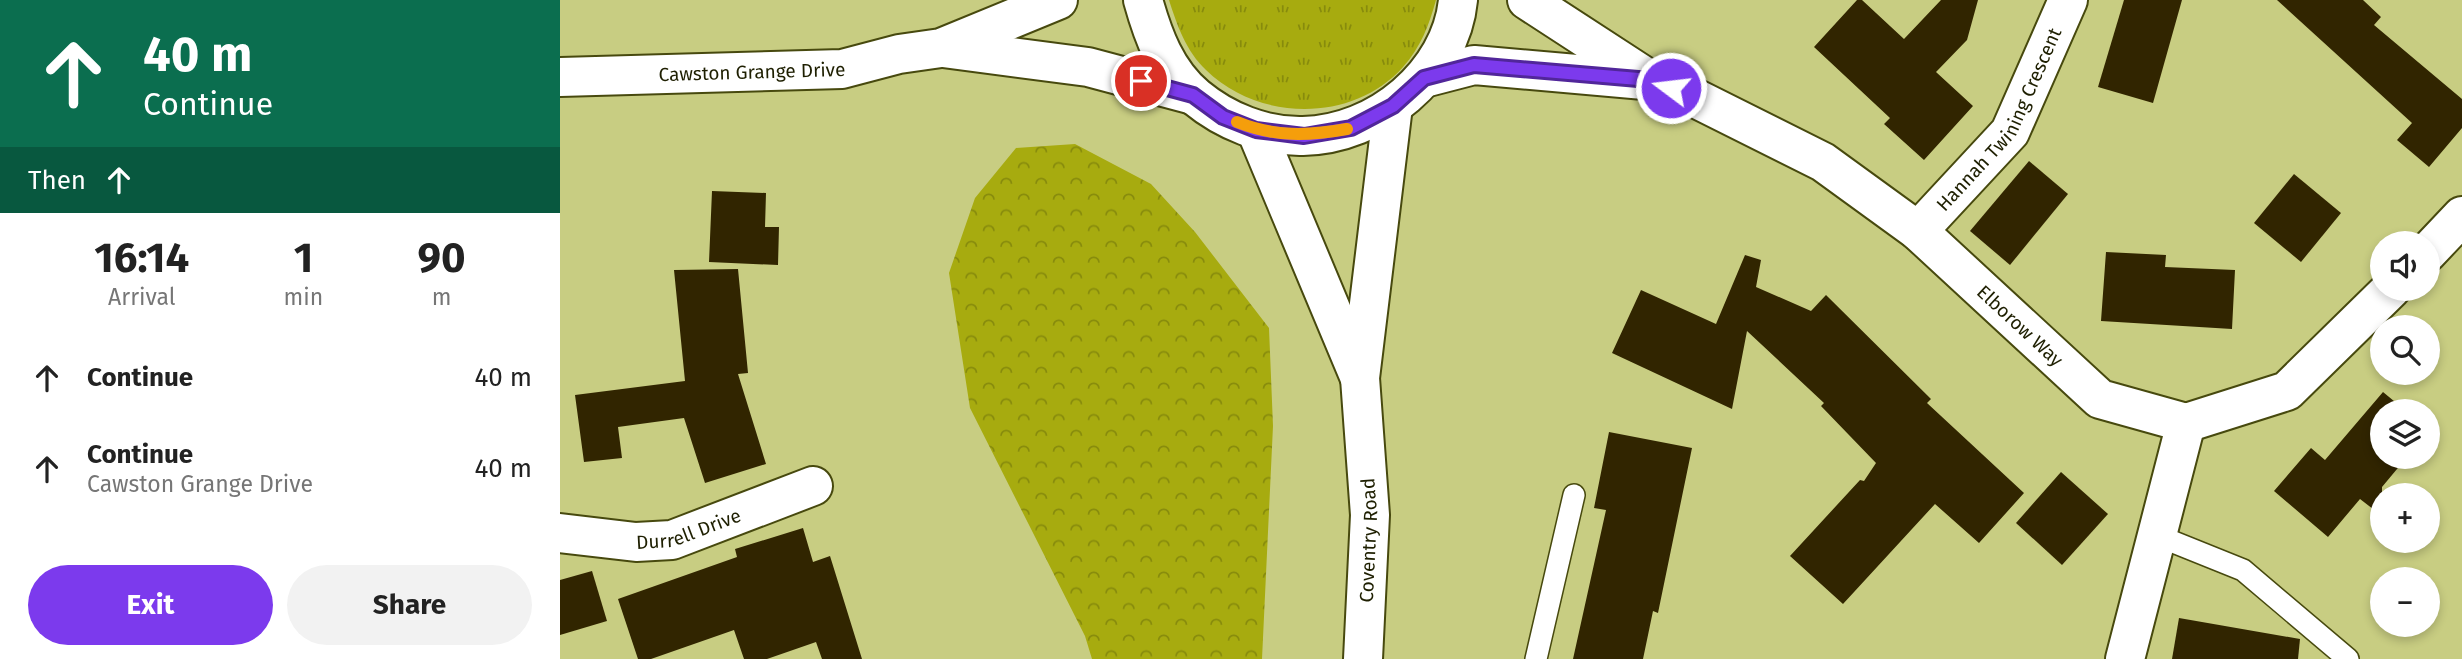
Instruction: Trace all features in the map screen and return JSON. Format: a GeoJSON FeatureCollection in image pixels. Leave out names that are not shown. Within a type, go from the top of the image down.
{"type":"FeatureCollection","features":[{"type":"Feature","properties":{"kind":"street","name":"Cawston Grange Drive"},"geometry":{"type":"LineString","coordinates":[[560,77],[842,69],[899,54],[941,48],[1058,0]]}},
{"type":"Feature","properties":{"kind":"street"},"geometry":{"type":"LineString","coordinates":[[1143,0],[1160,52],[1193,95],[1223,117],[1256,130],[1304,136],[1351,128],[1393,106],[1424,78],[1446,43],[1458,0]]}},
{"type":"Feature","properties":{"kind":"street","name":"Elborow Way"},"geometry":{"type":"LineString","coordinates":[[1527,0],[1650,80],[1691,96],[1823,162],[1919,230],[2100,399],[2186,423]]}},
{"type":"Feature","properties":{"kind":"street","name":"Hannah Twining Crescent"},"geometry":{"type":"LineString","coordinates":[[1919,230],[2010,132],[2068,0]]}},
{"type":"Feature","properties":{"kind":"street","name":"Cawston Grange Drive"},"geometry":{"type":"LineString","coordinates":[[941,48],[1088,67],[1193,95]]}},
{"type":"Feature","properties":{"kind":"street","name":"Elborow Way"},"geometry":{"type":"LineString","coordinates":[[1424,78],[1474,65],[1650,80]]}},
{"type":"Feature","properties":{"kind":"street","name":"Coventry Road"},"geometry":{"type":"LineString","coordinates":[[1363,659],[1370,515],[1360,378],[1393,106]]}},
{"type":"Feature","properties":{"kind":"street","name":"Coventry Road"},"geometry":{"type":"LineString","coordinates":[[1256,130],[1360,378]]}},
{"type":"Feature","properties":{"kind":"street"},"geometry":{"type":"LineString","coordinates":[[2440,239],[2462,216]]}},
{"type":"Feature","properties":{"kind":"street"},"geometry":{"type":"LineString","coordinates":[[2127,648],[2186,423],[2287,391],[2379,301]]}},
{"type":"Feature","properties":{"kind":"street","name":"Durrell Drive"},"geometry":{"type":"LineString","coordinates":[[560,533],[636,542],[672,540],[813,486]]}},
{"type":"Feature","properties":{"kind":"lane"},"geometry":{"type":"LineString","coordinates":[[1536,659],[1574,495]]}},
{"type":"Feature","properties":{"kind":"lane"},"geometry":{"type":"LineString","coordinates":[[2157,535],[2243,570],[2348,659]]}},
{"type":"Feature","properties":{"kind":"green space"},"geometry":{"type":"Polygon","coordinates":[[[1169,0],[1436,0],[1415,52],[1403,67],[1382,85],[1359,98],[1333,106],[1306,109],[1278,107],[1252,99],[1228,87],[1206,70],[1188,46],[1169,0]]]}},
{"type":"Feature","properties":{"kind":"green space"},"geometry":{"type":"Polygon","coordinates":[[[1075,144],[1151,184],[1195,232],[1269,328],[1273,426],[1262,659],[1092,659],[1085,636],[970,408],[949,273],[975,198],[1016,148],[1075,144]]]}},
{"type":"Feature","properties":{"kind":"building"},"geometry":{"type":"Polygon","coordinates":[[[1857,0],[1862,0],[1904,39],[1941,0],[1978,0],[1967,40],[1936,72],[1973,106],[1924,160],[1884,124],[1890,118],[1814,47],[1857,0]]]}},
{"type":"Feature","properties":{"kind":"building"},"geometry":{"type":"Polygon","coordinates":[[[2124,0],[2182,0],[2153,103],[2098,87],[2124,0]]]}},
{"type":"Feature","properties":{"kind":"building"},"geometry":{"type":"Polygon","coordinates":[[[2277,0],[2363,0],[2381,17],[2374,25],[2462,99],[2462,128],[2429,167],[2397,140],[2412,123],[2277,0]]]}},
{"type":"Feature","properties":{"kind":"building"},"geometry":{"type":"Polygon","coordinates":[[[2029,161],[2068,194],[2010,265],[1970,231],[2029,161]]]}},
{"type":"Feature","properties":{"kind":"building"},"geometry":{"type":"Polygon","coordinates":[[[2294,174],[2341,213],[2301,262],[2254,223],[2294,174]]]}},
{"type":"Feature","properties":{"kind":"building"},"geometry":{"type":"Polygon","coordinates":[[[712,191],[766,193],[765,227],[779,227],[778,265],[709,262],[712,191]]]}},
{"type":"Feature","properties":{"kind":"building"},"geometry":{"type":"Polygon","coordinates":[[[2106,252],[2166,255],[2165,267],[2235,270],[2232,329],[2101,321],[2106,252]]]}},
{"type":"Feature","properties":{"kind":"building"},"geometry":{"type":"Polygon","coordinates":[[[1745,255],[1761,260],[1756,287],[1811,311],[1826,295],[1931,399],[1927,403],[2024,493],[1979,543],[1935,504],[1843,604],[1790,556],[1860,480],[1864,481],[1876,463],[1821,406],[1824,403],[1747,331],[1732,409],[1612,353],[1641,290],[1716,324],[1745,255]]]}},
{"type":"Feature","properties":{"kind":"building"},"geometry":{"type":"Polygon","coordinates":[[[738,269],[748,373],[738,374],[766,464],[705,483],[684,418],[618,427],[622,458],[584,462],[575,395],[685,381],[674,270],[738,269]]]}},
{"type":"Feature","properties":{"kind":"building"},"geometry":{"type":"Polygon","coordinates":[[[2383,392],[2391,399],[2377,399],[2383,392]]]}},
{"type":"Feature","properties":{"kind":"building"},"geometry":{"type":"Polygon","coordinates":[[[2370,407],[2370,469],[2397,469],[2385,483],[2370,483],[2370,507],[2360,499],[2328,537],[2274,491],[2311,448],[2325,460],[2370,407]]]}},
{"type":"Feature","properties":{"kind":"building"},"geometry":{"type":"Polygon","coordinates":[[[1609,432],[1692,448],[1658,613],[1653,611],[1643,659],[1573,659],[1606,510],[1594,508],[1609,432]]]}},
{"type":"Feature","properties":{"kind":"building"},"geometry":{"type":"Polygon","coordinates":[[[2061,472],[2108,514],[2062,565],[2016,523],[2061,472]]]}},
{"type":"Feature","properties":{"kind":"building"},"geometry":{"type":"Polygon","coordinates":[[[803,528],[813,562],[830,556],[862,659],[822,659],[816,642],[767,659],[744,659],[734,630],[651,659],[638,659],[618,599],[737,557],[735,549],[803,528]]]}},
{"type":"Feature","properties":{"kind":"building"},"geometry":{"type":"Polygon","coordinates":[[[592,571],[607,621],[560,635],[560,580],[592,571]]]}},
{"type":"Feature","properties":{"kind":"building"},"geometry":{"type":"Polygon","coordinates":[[[2179,618],[2300,639],[2298,659],[2172,659],[2179,618]]]}},
{"type":"Feature","properties":{"kind":"slow traffic"},"geometry":{"type":"LineString","coordinates":[[1237,122],[1256,130],[1304,136],[1347,129]]}},
{"type":"Feature","properties":{"kind":"route"},"geometry":{"type":"LineString","coordinates":[[1141,81],[1193,95],[1223,117],[1256,130],[1304,136],[1351,128],[1393,106],[1424,78],[1474,65],[1650,80],[1671,88]]}}]}
